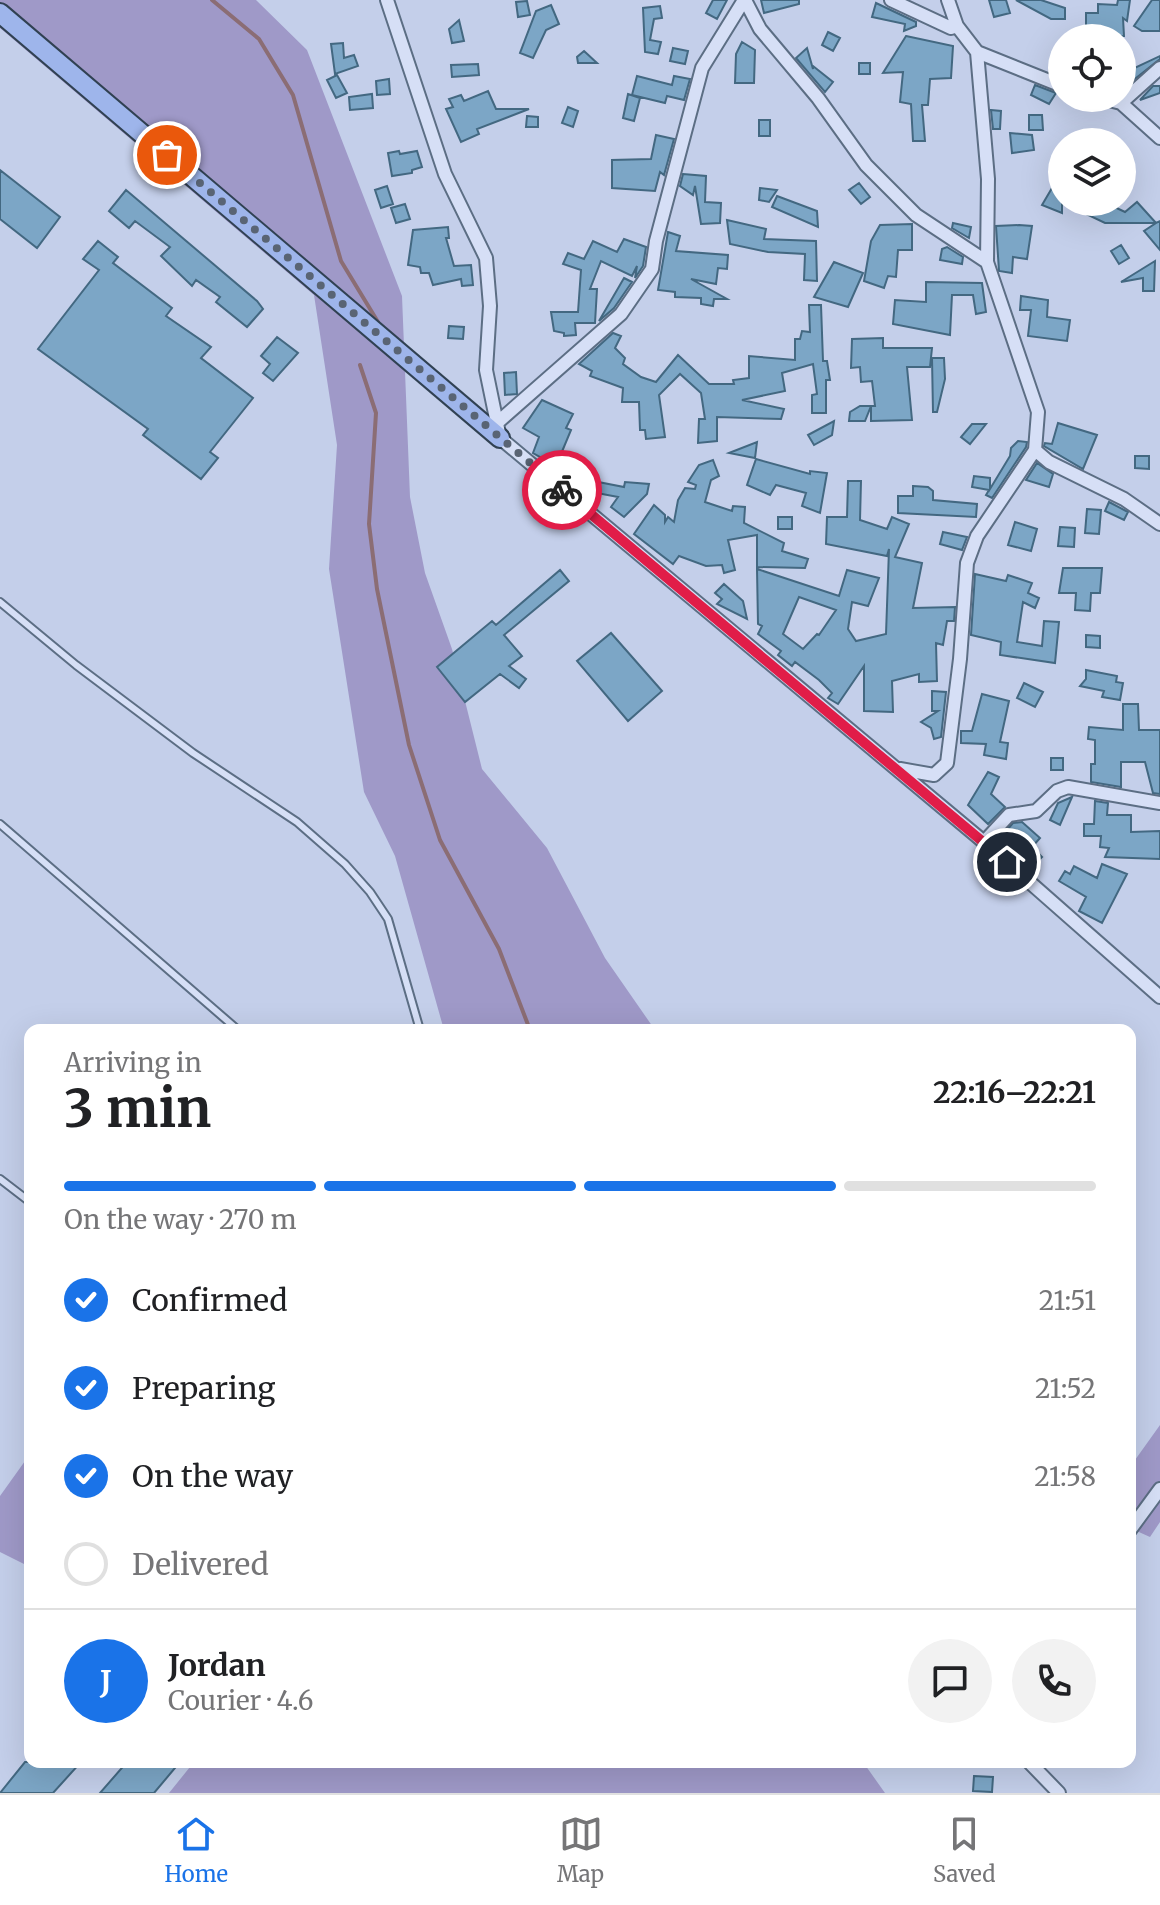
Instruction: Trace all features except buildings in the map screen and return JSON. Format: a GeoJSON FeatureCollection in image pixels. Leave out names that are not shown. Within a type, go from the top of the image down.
{"type":"FeatureCollection","features":[{"type":"Feature","properties":{"kind":"main road"},"geometry":{"type":"LineString","coordinates":[[0,13],[499,431]]}},
{"type":"Feature","properties":{"kind":"street"},"geometry":{"type":"LineString","coordinates":[[387,0],[445,174],[486,258],[490,306],[486,370],[499,431],[984,842],[1160,997]]}},
{"type":"Feature","properties":{"kind":"street"},"geometry":{"type":"LineString","coordinates":[[499,431],[621,314],[652,269],[656,241],[702,68],[744,0],[760,29],[818,98],[866,165],[916,215],[987,262]]}},
{"type":"Feature","properties":{"kind":"street"},"geometry":{"type":"LineString","coordinates":[[891,0],[951,28],[957,26]]}},
{"type":"Feature","properties":{"kind":"street"},"geometry":{"type":"LineString","coordinates":[[948,0],[957,26],[977,52],[1048,80]]}},
{"type":"Feature","properties":{"kind":"street"},"geometry":{"type":"LineString","coordinates":[[897,769],[934,775],[947,763],[960,659],[967,563],[977,536],[1035,450],[1038,412],[987,262],[988,179],[977,52]]}},
{"type":"Feature","properties":{"kind":"street"},"geometry":{"type":"LineString","coordinates":[[1136,90],[1160,68]]}},
{"type":"Feature","properties":{"kind":"street"},"geometry":{"type":"LineString","coordinates":[[1131,112],[1160,138]]}},
{"type":"Feature","properties":{"kind":"street"},"geometry":{"type":"LineString","coordinates":[[1035,450],[1049,462],[1124,499],[1160,524]]}},
{"type":"Feature","properties":{"kind":"street"},"geometry":{"type":"LineString","coordinates":[[984,842],[1009,815],[1036,811],[1057,791],[1068,787],[1160,803]]}},
{"type":"Feature","properties":{"kind":"street"},"geometry":{"type":"LineString","coordinates":[[1136,1522],[1160,1489]]}},
{"type":"Feature","properties":{"kind":"street"},"geometry":{"type":"LineString","coordinates":[[1035,1768],[1059,1793]]}},
{"type":"Feature","properties":{"kind":"lane"},"geometry":{"type":"LineString","coordinates":[[0,602],[170,735],[297,822],[345,864],[370,892],[388,919],[418,1024]]}},
{"type":"Feature","properties":{"kind":"lane"},"geometry":{"type":"LineString","coordinates":[[0,824],[231,1024]]}},
{"type":"Feature","properties":{"kind":"lane"},"geometry":{"type":"LineString","coordinates":[[0,1179],[24,1197]]}},
{"type":"Feature","properties":{"kind":"shaded area"},"geometry":{"type":"Polygon","coordinates":[[[0,0],[256,0],[307,50],[402,296],[410,497],[425,573],[452,649],[482,769],[547,848],[605,958],[651,1024],[442,1024],[395,856],[364,792],[329,569],[337,445],[314,295],[0,28],[0,0]]]}},
{"type":"Feature","properties":{"kind":"shaded area"},"geometry":{"type":"Polygon","coordinates":[[[1160,1425],[1160,1522],[1150,1537],[1136,1531],[1136,1459],[1160,1425]]]}},
{"type":"Feature","properties":{"kind":"shaded area"},"geometry":{"type":"Polygon","coordinates":[[[24,1462],[24,1564],[0,1552],[0,1496],[24,1462]]]}},
{"type":"Feature","properties":{"kind":"shaded area"},"geometry":{"type":"Polygon","coordinates":[[[189,1768],[867,1768],[885,1793],[169,1793],[189,1768]]]}},
{"type":"Feature","properties":{"kind":"waterway"},"geometry":{"type":"LineString","coordinates":[[212,0],[259,39],[293,95],[341,261],[378,322]]}},
{"type":"Feature","properties":{"kind":"waterway"},"geometry":{"type":"LineString","coordinates":[[360,365],[376,413],[369,524],[377,589],[409,745],[440,840],[499,949],[528,1024]]}},
{"type":"Feature","properties":{"kind":"way so far"},"geometry":{"type":"LineString","coordinates":[[167,155],[562,490]]}},
{"type":"Feature","properties":{"kind":"route"},"geometry":{"type":"LineString","coordinates":[[562,490],[1007,862]]}}]}
